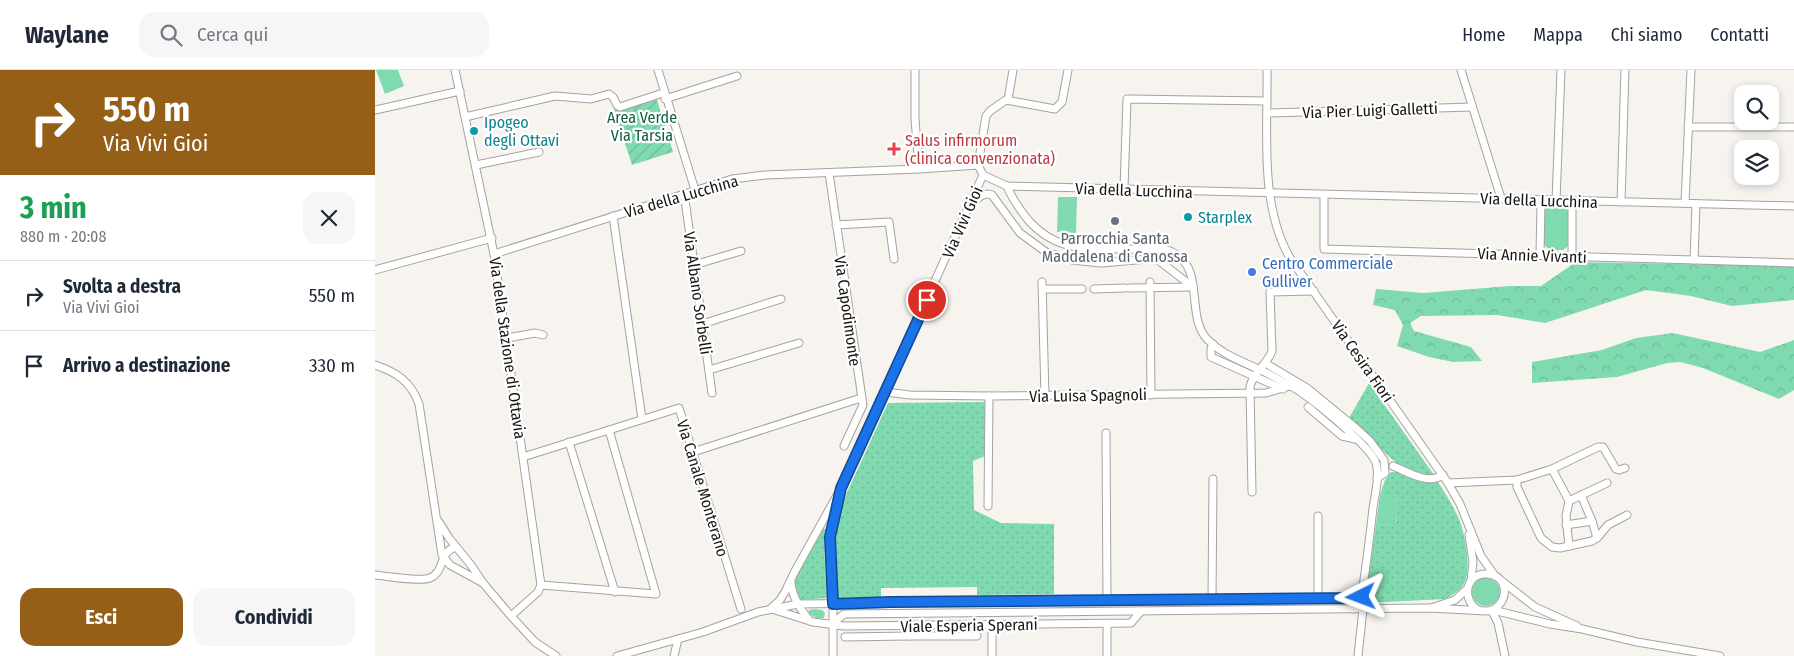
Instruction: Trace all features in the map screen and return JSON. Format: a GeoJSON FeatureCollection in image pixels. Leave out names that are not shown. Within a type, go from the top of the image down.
{"type":"FeatureCollection","features":[{"type":"Feature","properties":{"kind":"street","name":"Via della Stazione di Ottavia"},"geometry":{"type":"LineString","coordinates":[[455,70],[495,254],[541,585]]}},
{"type":"Feature","properties":{"kind":"street"},"geometry":{"type":"LineString","coordinates":[[658,70],[664,96],[695,190]]}},
{"type":"Feature","properties":{"kind":"street"},"geometry":{"type":"LineString","coordinates":[[915,70],[915,119],[919,169]]}},
{"type":"Feature","properties":{"kind":"street"},"geometry":{"type":"LineString","coordinates":[[1008,100],[1013,70]]}},
{"type":"Feature","properties":{"kind":"street"},"geometry":{"type":"LineString","coordinates":[[983,175],[978,165],[986,116],[990,111],[1008,100],[1055,109],[1062,102],[1067,70]]}},
{"type":"Feature","properties":{"kind":"street","name":"Via Cesira Fiori"},"geometry":{"type":"LineString","coordinates":[[1267,70],[1269,193],[1276,226],[1282,243],[1313,291],[1443,475],[1460,504],[1481,556],[1495,576]]}},
{"type":"Feature","properties":{"kind":"street"},"geometry":{"type":"LineString","coordinates":[[1461,70],[1501,198]]}},
{"type":"Feature","properties":{"kind":"street"},"geometry":{"type":"LineString","coordinates":[[1556,201],[1561,70]]}},
{"type":"Feature","properties":{"kind":"street"},"geometry":{"type":"LineString","coordinates":[[1621,202],[1625,70]]}},
{"type":"Feature","properties":{"kind":"street"},"geometry":{"type":"LineString","coordinates":[[1685,203],[1691,70]]}},
{"type":"Feature","properties":{"kind":"street"},"geometry":{"type":"LineString","coordinates":[[465,117],[555,96],[591,99],[609,94],[612,95],[616,104],[620,106],[737,76]]}},
{"type":"Feature","properties":{"kind":"street"},"geometry":{"type":"LineString","coordinates":[[375,110],[460,91]]}},
{"type":"Feature","properties":{"kind":"street"},"geometry":{"type":"LineString","coordinates":[[1124,190],[1127,99],[1267,101]]}},
{"type":"Feature","properties":{"kind":"street","name":"Via Pier Luigi Galletti"},"geometry":{"type":"LineString","coordinates":[[1267,113],[1472,107]]}},
{"type":"Feature","properties":{"kind":"street"},"geometry":{"type":"LineString","coordinates":[[1688,127],[1794,127]]}},
{"type":"Feature","properties":{"kind":"street"},"geometry":{"type":"LineString","coordinates":[[476,165],[539,152]]}},
{"type":"Feature","properties":{"kind":"street","name":"Via della Lucchina"},"geometry":{"type":"LineString","coordinates":[[495,254],[684,193],[745,177],[978,165]]}},
{"type":"Feature","properties":{"kind":"street","name":"Via Capodimonte"},"geometry":{"type":"LineString","coordinates":[[829,173],[863,406],[844,446]]}},
{"type":"Feature","properties":{"kind":"street","name":"Via della Lucchina"},"geometry":{"type":"LineString","coordinates":[[983,175],[1007,186],[1794,206]]}},
{"type":"Feature","properties":{"kind":"street","name":"Via Vivi Gioi"},"geometry":{"type":"LineString","coordinates":[[769,609],[780,600],[791,582],[794,573],[841,488],[983,175]]}},
{"type":"Feature","properties":{"kind":"street"},"geometry":{"type":"LineString","coordinates":[[1007,186],[1014,201],[1025,216],[1046,237],[1065,245],[1084,248],[1167,250],[1177,254],[1184,261],[1190,273],[1198,324],[1204,335],[1228,354],[1327,403],[1370,441],[1384,460],[1385,473]]}},
{"type":"Feature","properties":{"kind":"street","name":"Via Albano Sorbelli"},"geometry":{"type":"LineString","coordinates":[[684,193],[712,393]]}},
{"type":"Feature","properties":{"kind":"street"},"geometry":{"type":"LineString","coordinates":[[969,207],[984,195],[989,194],[994,196],[1016,228],[1037,247],[1053,255],[1101,263],[1148,259],[1158,260],[1193,287]]}},
{"type":"Feature","properties":{"kind":"street","name":"Via Annie Vivanti"},"geometry":{"type":"LineString","coordinates":[[1324,194],[1324,249],[1794,263]]}},
{"type":"Feature","properties":{"kind":"street"},"geometry":{"type":"LineString","coordinates":[[1540,255],[1541,201]]}},
{"type":"Feature","properties":{"kind":"street"},"geometry":{"type":"LineString","coordinates":[[1572,201],[1572,256]]}},
{"type":"Feature","properties":{"kind":"street"},"geometry":{"type":"LineString","coordinates":[[1694,260],[1696,204]]}},
{"type":"Feature","properties":{"kind":"street"},"geometry":{"type":"LineString","coordinates":[[613,216],[642,420]]}},
{"type":"Feature","properties":{"kind":"street"},"geometry":{"type":"LineString","coordinates":[[836,225],[889,222],[894,259]]}},
{"type":"Feature","properties":{"kind":"street"},"geometry":{"type":"LineString","coordinates":[[1037,247],[1046,237]]}},
{"type":"Feature","properties":{"kind":"street"},"geometry":{"type":"LineString","coordinates":[[375,270],[492,238]]}},
{"type":"Feature","properties":{"kind":"street"},"geometry":{"type":"LineString","coordinates":[[694,265],[741,251]]}},
{"type":"Feature","properties":{"kind":"street"},"geometry":{"type":"LineString","coordinates":[[1045,396],[1043,285],[1082,289]]}},
{"type":"Feature","properties":{"kind":"street"},"geometry":{"type":"LineString","coordinates":[[1094,289],[1150,285],[1193,287]]}},
{"type":"Feature","properties":{"kind":"street"},"geometry":{"type":"LineString","coordinates":[[1150,285],[1151,395]]}},
{"type":"Feature","properties":{"kind":"street"},"geometry":{"type":"LineString","coordinates":[[1252,492],[1250,393],[1254,376],[1270,356],[1272,347],[1270,292],[1313,291]]}},
{"type":"Feature","properties":{"kind":"street"},"geometry":{"type":"LineString","coordinates":[[702,324],[781,299]]}},
{"type":"Feature","properties":{"kind":"street"},"geometry":{"type":"LineString","coordinates":[[507,338],[535,332],[543,335]]}},
{"type":"Feature","properties":{"kind":"street"},"geometry":{"type":"LineString","coordinates":[[709,370],[799,344]]}},
{"type":"Feature","properties":{"kind":"street"},"geometry":{"type":"LineString","coordinates":[[1213,344],[1211,357],[1254,376],[1293,386]]}},
{"type":"Feature","properties":{"kind":"street"},"geometry":{"type":"LineString","coordinates":[[1265,363],[1355,439],[1375,461],[1377,478],[1362,594],[1360,597],[1353,598],[1353,609]]}},
{"type":"Feature","properties":{"kind":"street"},"geometry":{"type":"LineString","coordinates":[[375,365],[399,375],[410,386],[418,400],[422,412],[443,557],[454,567],[483,583]]}},
{"type":"Feature","properties":{"kind":"street","name":"Via Luisa Spagnoli"},"geometry":{"type":"LineString","coordinates":[[885,392],[910,395],[989,396],[1151,395],[1269,393],[1293,386]]}},
{"type":"Feature","properties":{"kind":"street"},"geometry":{"type":"LineString","coordinates":[[988,506],[989,396]]}},
{"type":"Feature","properties":{"kind":"street"},"geometry":{"type":"LineString","coordinates":[[693,452],[861,398]]}},
{"type":"Feature","properties":{"kind":"street"},"geometry":{"type":"LineString","coordinates":[[1309,407],[1342,436],[1355,439]]}},
{"type":"Feature","properties":{"kind":"street","name":"Via Canale Monterano"},"geometry":{"type":"LineString","coordinates":[[523,457],[679,408],[741,609]]}},
{"type":"Feature","properties":{"kind":"street"},"geometry":{"type":"LineString","coordinates":[[511,616],[538,592],[541,585],[656,594],[609,430]]}},
{"type":"Feature","properties":{"kind":"street"},"geometry":{"type":"LineString","coordinates":[[1106,433],[1107,600]]}},
{"type":"Feature","properties":{"kind":"street"},"geometry":{"type":"LineString","coordinates":[[569,442],[615,592]]}},
{"type":"Feature","properties":{"kind":"street"},"geometry":{"type":"LineString","coordinates":[[1448,483],[1517,480],[1552,469],[1598,447],[1603,447],[1607,451],[1616,469],[1625,468]]}},
{"type":"Feature","properties":{"kind":"street"},"geometry":{"type":"LineString","coordinates":[[1384,460],[1416,476],[1437,479],[1443,475]]}},
{"type":"Feature","properties":{"kind":"street"},"geometry":{"type":"LineString","coordinates":[[1377,478],[1393,466]]}},
{"type":"Feature","properties":{"kind":"street"},"geometry":{"type":"LineString","coordinates":[[1552,469],[1569,501],[1566,516],[1569,546]]}},
{"type":"Feature","properties":{"kind":"street"},"geometry":{"type":"LineString","coordinates":[[1212,600],[1213,479]]}},
{"type":"Feature","properties":{"kind":"street"},"geometry":{"type":"LineString","coordinates":[[1517,480],[1517,488],[1541,538],[1552,547],[1561,548],[1592,541],[1597,538],[1607,525],[1627,515]]}},
{"type":"Feature","properties":{"kind":"street"},"geometry":{"type":"LineString","coordinates":[[1569,501],[1607,483]]}},
{"type":"Feature","properties":{"kind":"street","name":"Via Vivi Gioi"},"geometry":{"type":"LineString","coordinates":[[833,656],[830,537],[841,488]]}},
{"type":"Feature","properties":{"kind":"street"},"geometry":{"type":"LineString","coordinates":[[1581,496],[1593,522],[1597,538]]}},
{"type":"Feature","properties":{"kind":"street"},"geometry":{"type":"LineString","coordinates":[[1318,516],[1318,598]]}},
{"type":"Feature","properties":{"kind":"street"},"geometry":{"type":"LineString","coordinates":[[438,519],[446,535],[483,583],[528,636],[556,656]]}},
{"type":"Feature","properties":{"kind":"street"},"geometry":{"type":"LineString","coordinates":[[1566,525],[1593,522]]}},
{"type":"Feature","properties":{"kind":"street","name":"Via Cesira Fiori"},"geometry":{"type":"LineString","coordinates":[[1468,525],[1473,562],[1469,584]]}},
{"type":"Feature","properties":{"kind":"street"},"geometry":{"type":"LineString","coordinates":[[375,575],[427,578],[437,573],[443,557],[449,550],[456,547]]}},
{"type":"Feature","properties":{"kind":"street"},"geometry":{"type":"LineString","coordinates":[[454,567],[462,562],[464,556]]}},
{"type":"Feature","properties":{"kind":"street"},"geometry":{"type":"LineString","coordinates":[[1582,629],[1535,607],[1495,576],[1482,574],[1469,584],[1467,596],[1470,603],[1481,611],[1493,610],[1631,641],[1720,656]]}},
{"type":"Feature","properties":{"kind":"street"},"geometry":{"type":"LineString","coordinates":[[791,582],[792,592],[810,621]]}},
{"type":"Feature","properties":{"kind":"street"},"geometry":{"type":"LineString","coordinates":[[1493,610],[1501,604],[1505,597],[1502,582]]}},
{"type":"Feature","properties":{"kind":"street","name":"Viale Esperia Sperani"},"geometry":{"type":"LineString","coordinates":[[1428,608],[1455,600],[1466,591],[1469,584]]}},
{"type":"Feature","properties":{"kind":"street","name":"Viale Esperia Sperani"},"geometry":{"type":"LineString","coordinates":[[617,656],[703,632],[751,614],[798,604],[1353,598]]}},
{"type":"Feature","properties":{"kind":"street"},"geometry":{"type":"LineString","coordinates":[[1129,599],[1141,611]]}},
{"type":"Feature","properties":{"kind":"street"},"geometry":{"type":"LineString","coordinates":[[1244,599],[1255,610]]}},
{"type":"Feature","properties":{"kind":"street"},"geometry":{"type":"LineString","coordinates":[[1183,611],[1195,600]]}},
{"type":"Feature","properties":{"kind":"street"},"geometry":{"type":"LineString","coordinates":[[956,624],[945,613],[957,601]]}},
{"type":"Feature","properties":{"kind":"street"},"geometry":{"type":"LineString","coordinates":[[1024,601],[1033,612],[1025,624]]}},
{"type":"Feature","properties":{"kind":"street"},"geometry":{"type":"LineString","coordinates":[[875,602],[886,614]]}},
{"type":"Feature","properties":{"kind":"street"},"geometry":{"type":"LineString","coordinates":[[832,624],[844,614],[833,604]]}},
{"type":"Feature","properties":{"kind":"street","name":"Viale Esperia Sperani"},"geometry":{"type":"LineString","coordinates":[[844,614],[1428,608],[1481,611]]}},
{"type":"Feature","properties":{"kind":"street","name":"Viale Esperia Sperani"},"geometry":{"type":"LineString","coordinates":[[769,609],[810,621],[844,626],[1131,623],[1141,611]]}},
{"type":"Feature","properties":{"kind":"street"},"geometry":{"type":"LineString","coordinates":[[1358,656],[1363,609]]}},
{"type":"Feature","properties":{"kind":"street"},"geometry":{"type":"LineString","coordinates":[[1493,610],[1498,623],[1505,656]]}},
{"type":"Feature","properties":{"kind":"street"},"geometry":{"type":"LineString","coordinates":[[1107,624],[1107,656]]}},
{"type":"Feature","properties":{"kind":"street"},"geometry":{"type":"LineString","coordinates":[[901,625],[901,636]]}},
{"type":"Feature","properties":{"kind":"street"},"geometry":{"type":"LineString","coordinates":[[909,625],[909,636]]}},
{"type":"Feature","properties":{"kind":"street"},"geometry":{"type":"LineString","coordinates":[[918,625],[918,636]]}},
{"type":"Feature","properties":{"kind":"street"},"geometry":{"type":"LineString","coordinates":[[992,625],[992,656]]}},
{"type":"Feature","properties":{"kind":"street"},"geometry":{"type":"LineString","coordinates":[[845,637],[977,636]]}},
{"type":"Feature","properties":{"kind":"street"},"geometry":{"type":"LineString","coordinates":[[674,656],[678,639]]}},
{"type":"Feature","properties":{"kind":"green space"},"geometry":{"type":"Polygon","coordinates":[[[376,70],[398,70],[404,86],[385,94],[376,70]]]}},
{"type":"Feature","properties":{"kind":"green space","name":"Area Verde Via Tarsia"},"geometry":{"type":"Polygon","coordinates":[[[656,97],[673,152],[632,165],[614,109],[656,97]]]}},
{"type":"Feature","properties":{"kind":"green space"},"geometry":{"type":"Polygon","coordinates":[[[1058,197],[1077,197],[1076,233],[1057,232],[1058,197]]]}},
{"type":"Feature","properties":{"kind":"green space"},"geometry":{"type":"Polygon","coordinates":[[[1550,206],[1565,207],[1570,213],[1569,242],[1568,246],[1563,250],[1549,250],[1543,243],[1544,210],[1550,206]]]}},
{"type":"Feature","properties":{"kind":"green space"},"geometry":{"type":"Polygon","coordinates":[[[1576,262],[1794,266],[1794,300],[1732,306],[1691,296],[1646,290],[1545,323],[1497,315],[1421,316],[1410,323],[1414,331],[1471,347],[1482,361],[1453,362],[1429,357],[1397,346],[1403,325],[1395,310],[1373,305],[1376,289],[1423,293],[1510,286],[1541,286],[1576,262]]]}},
{"type":"Feature","properties":{"kind":"green space"},"geometry":{"type":"Polygon","coordinates":[[[1673,333],[1760,352],[1794,340],[1794,390],[1779,399],[1703,368],[1680,362],[1667,363],[1617,377],[1532,383],[1532,362],[1602,350],[1636,338],[1673,333]]]}},
{"type":"Feature","properties":{"kind":"green space"},"geometry":{"type":"Polygon","coordinates":[[[1369,383],[1434,475],[1413,471],[1399,464],[1349,418],[1369,383]]]}},
{"type":"Feature","properties":{"kind":"green space"},"geometry":{"type":"Polygon","coordinates":[[[985,402],[985,456],[973,461],[974,510],[1001,523],[1054,524],[1054,594],[977,595],[977,587],[881,588],[881,598],[838,598],[832,547],[840,508],[888,403],[985,402]]]}},
{"type":"Feature","properties":{"kind":"green space"},"geometry":{"type":"Polygon","coordinates":[[[1391,472],[1399,472],[1420,481],[1438,482],[1459,519],[1467,551],[1466,578],[1460,589],[1446,599],[1365,603],[1376,524],[1395,526],[1398,498],[1380,495],[1385,480],[1391,472]]]}},
{"type":"Feature","properties":{"kind":"green space"},"geometry":{"type":"Polygon","coordinates":[[[1380,495],[1398,497],[1395,526],[1376,524],[1380,495]]]}},
{"type":"Feature","properties":{"kind":"green space"},"geometry":{"type":"Polygon","coordinates":[[[821,529],[827,529],[824,547],[827,598],[800,600],[794,584],[795,576],[821,529]]]}},
{"type":"Feature","properties":{"kind":"green space"},"geometry":{"type":"Polygon","coordinates":[[[1486,578],[1496,582],[1500,592],[1496,602],[1486,606],[1476,602],[1472,592],[1476,582],[1486,578]]]}},
{"type":"Feature","properties":{"kind":"green space"},"geometry":{"type":"Polygon","coordinates":[[[809,610],[822,610],[825,613],[824,618],[818,619],[808,613],[809,610]]]}},
{"type":"Feature","properties":{"kind":"place","name":"Ipogeo degli Ottavi"},"geometry":{"type":"Point","coordinates":[474,131]}},
{"type":"Feature","properties":{"kind":"place","name":"Salus infirmorum (clinica convenzionata)"},"geometry":{"type":"Point","coordinates":[894,149]}},
{"type":"Feature","properties":{"kind":"place","name":"Starplex"},"geometry":{"type":"Point","coordinates":[1188,217]}},
{"type":"Feature","properties":{"kind":"place","name":"Parrocchia Santa Maddalena di Canossa"},"geometry":{"type":"Point","coordinates":[1115,221]}},
{"type":"Feature","properties":{"kind":"place","name":"Centro Commerciale Gulliver"},"geometry":{"type":"Point","coordinates":[1252,272]}},
{"type":"Feature","properties":{"kind":"route"},"geometry":{"type":"LineString","coordinates":[[927,300],[841,488],[833,519],[829,551],[833,604],[1361,597]]}}]}
